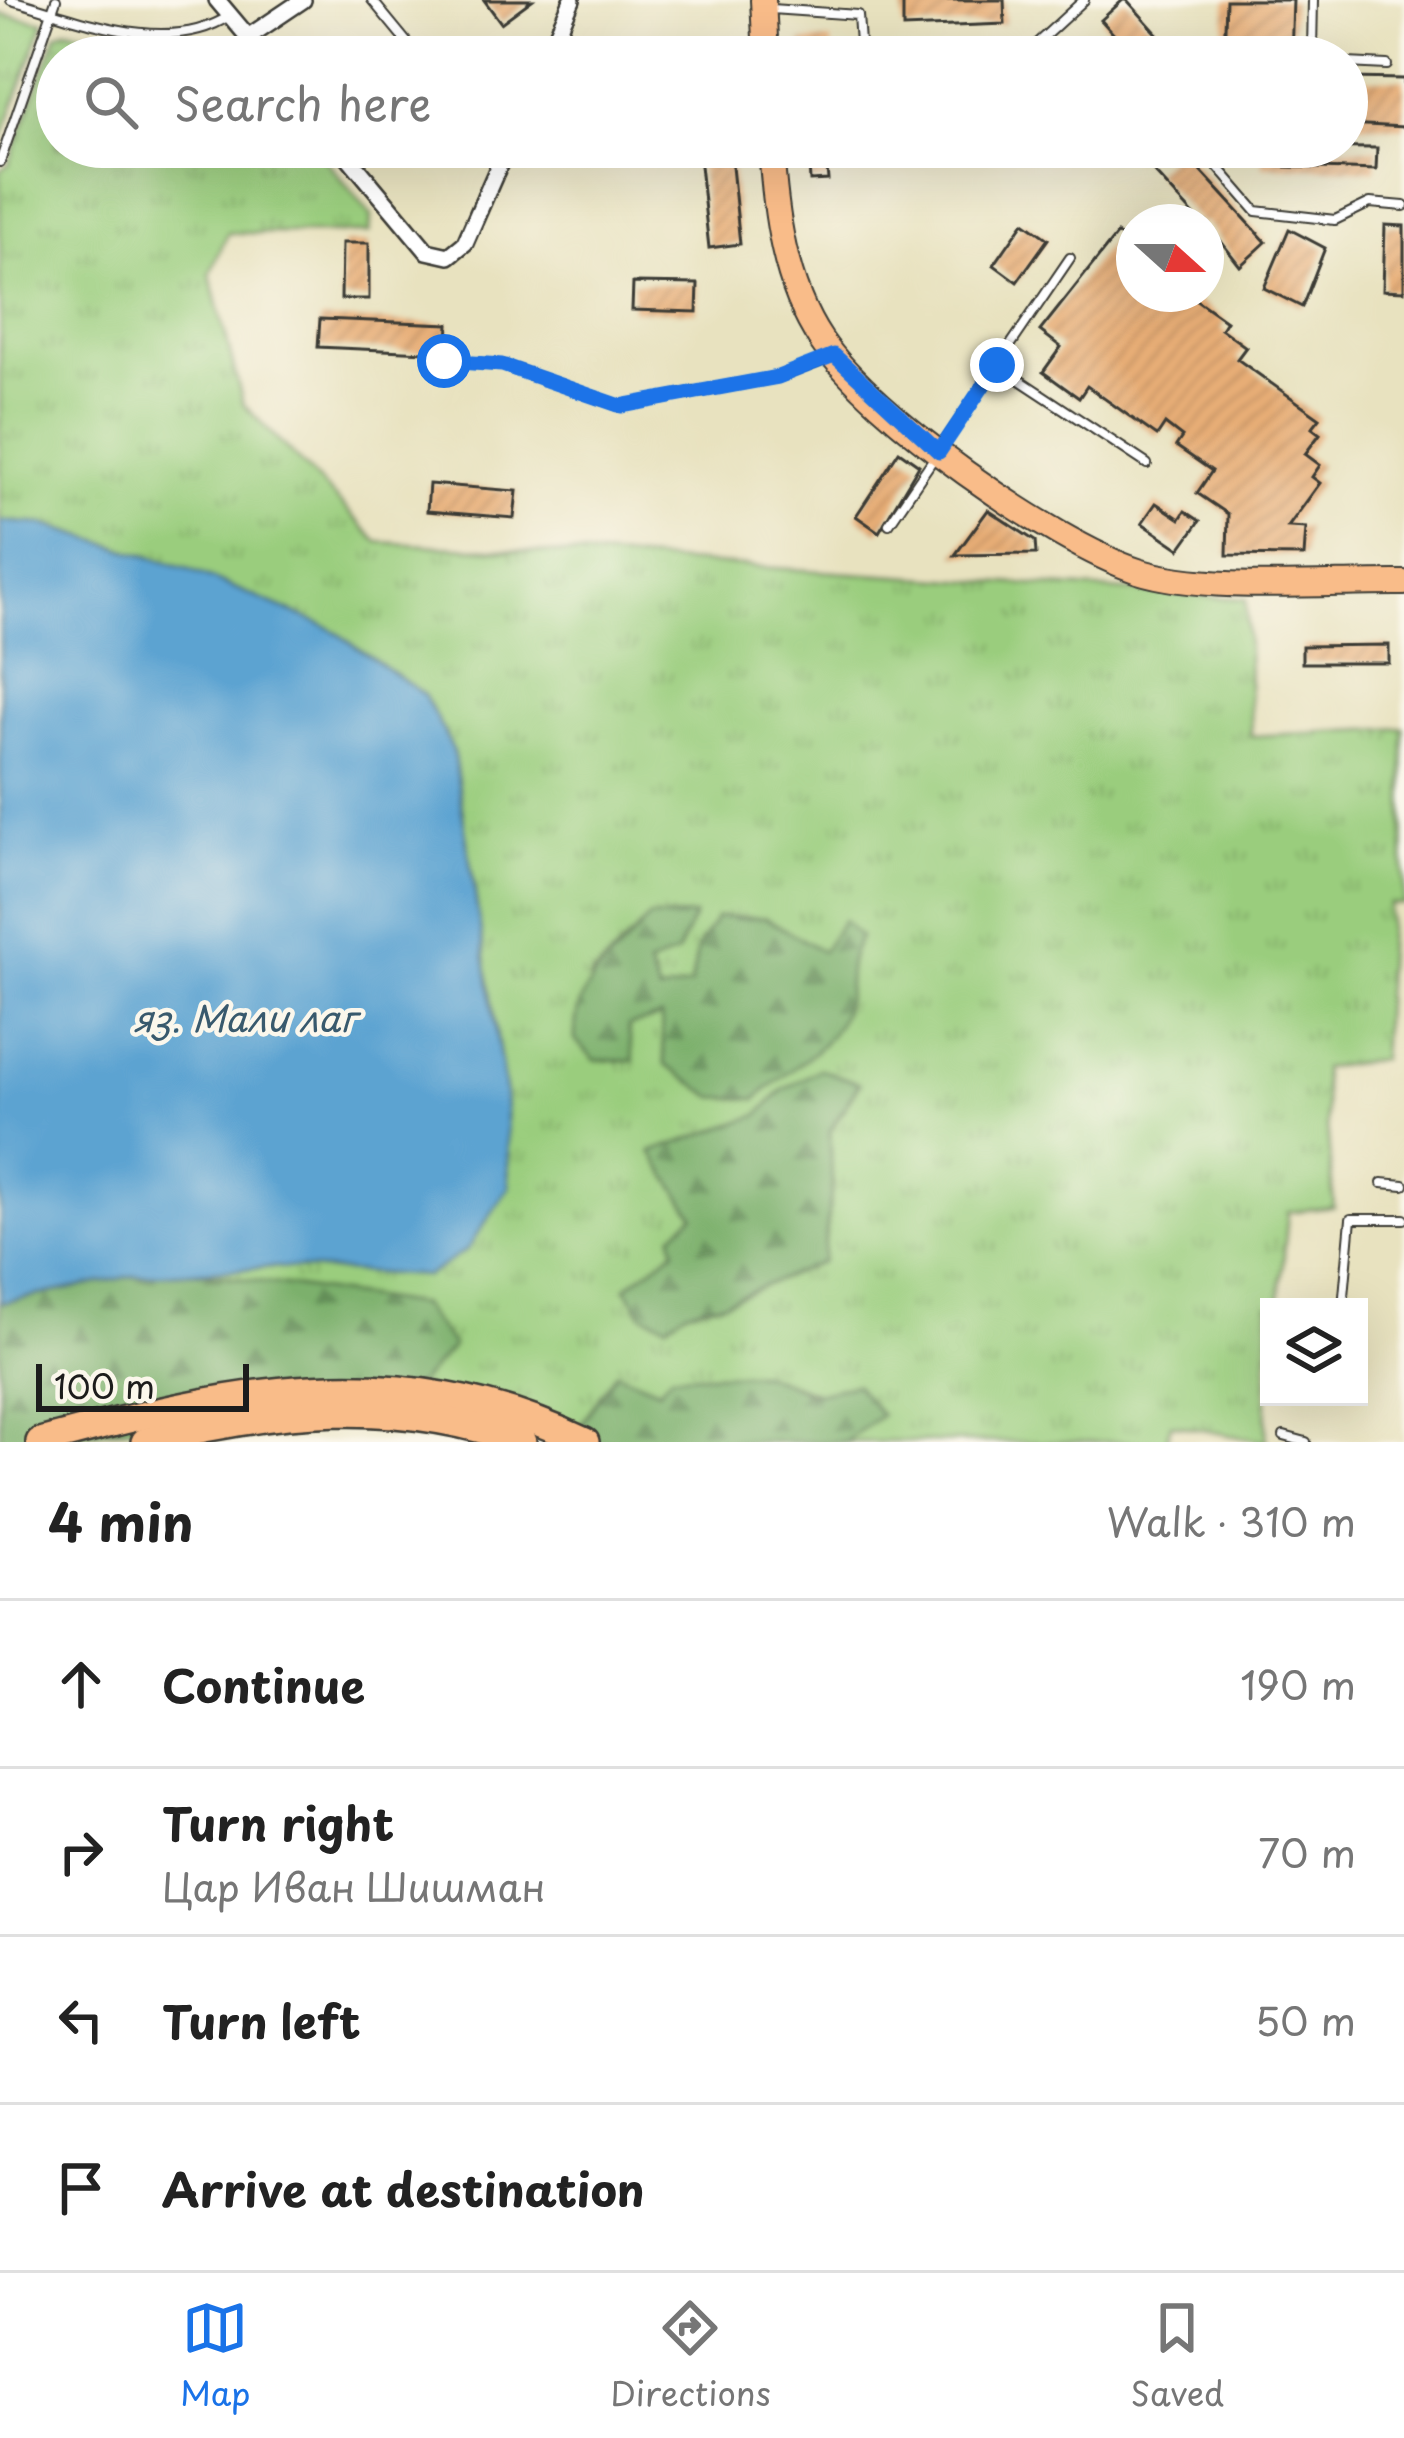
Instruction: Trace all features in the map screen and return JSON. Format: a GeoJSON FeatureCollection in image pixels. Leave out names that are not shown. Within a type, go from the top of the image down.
{"type":"FeatureCollection","features":[{"type":"Feature","properties":{"kind":"highway"},"geometry":{"type":"LineString","coordinates":[[40,1442],[195,1403],[316,1385],[441,1392],[495,1405],[585,1442]]}},
{"type":"Feature","properties":{"kind":"highway"},"geometry":{"type":"LineString","coordinates":[[145,1442],[275,1415],[365,1411],[437,1418],[523,1442]]}},
{"type":"Feature","properties":{"kind":"main road"},"geometry":{"type":"LineString","coordinates":[[763,4],[765,36]]}},
{"type":"Feature","properties":{"kind":"main road"},"geometry":{"type":"LineString","coordinates":[[774,168],[790,277],[821,341],[939,452],[1075,542],[1140,571],[1196,580],[1404,585]]}},
{"type":"Feature","properties":{"kind":"street"},"geometry":{"type":"LineString","coordinates":[[218,0],[247,36]]}},
{"type":"Feature","properties":{"kind":"street"},"geometry":{"type":"LineString","coordinates":[[249,36],[303,0]]}},
{"type":"Feature","properties":{"kind":"street"},"geometry":{"type":"LineString","coordinates":[[556,36],[572,0]]}},
{"type":"Feature","properties":{"kind":"street"},"geometry":{"type":"LineString","coordinates":[[358,168],[427,251],[449,256],[465,243],[498,168]]}},
{"type":"Feature","properties":{"kind":"lane"},"geometry":{"type":"LineString","coordinates":[[10,0],[159,34],[205,32],[230,15]]}},
{"type":"Feature","properties":{"kind":"lane"},"geometry":{"type":"LineString","coordinates":[[43,36],[56,0]]}},
{"type":"Feature","properties":{"kind":"lane"},"geometry":{"type":"LineString","coordinates":[[373,0],[402,36]]}},
{"type":"Feature","properties":{"kind":"lane"},"geometry":{"type":"LineString","coordinates":[[1045,36],[1084,0]]}},
{"type":"Feature","properties":{"kind":"lane"},"geometry":{"type":"LineString","coordinates":[[1312,0],[1312,36]]}},
{"type":"Feature","properties":{"kind":"lane"},"geometry":{"type":"LineString","coordinates":[[763,4],[858,15],[860,36]]}},
{"type":"Feature","properties":{"kind":"lane"},"geometry":{"type":"LineString","coordinates":[[0,162],[36,57]]}},
{"type":"Feature","properties":{"kind":"lane"},"geometry":{"type":"LineString","coordinates":[[1368,64],[1388,64]]}},
{"type":"Feature","properties":{"kind":"lane"},"geometry":{"type":"LineString","coordinates":[[1219,168],[1256,212],[1336,220],[1370,203],[1404,206]]}},
{"type":"Feature","properties":{"kind":"lane"},"geometry":{"type":"LineString","coordinates":[[889,524],[1070,258]]}},
{"type":"Feature","properties":{"kind":"lane"},"geometry":{"type":"LineString","coordinates":[[444,361],[502,365],[621,406],[778,377],[834,355]]}},
{"type":"Feature","properties":{"kind":"lane"},"geometry":{"type":"LineString","coordinates":[[997,365],[1147,464]]}},
{"type":"Feature","properties":{"kind":"lane"},"geometry":{"type":"LineString","coordinates":[[1382,1183],[1404,1184]]}},
{"type":"Feature","properties":{"kind":"lane"},"geometry":{"type":"LineString","coordinates":[[1344,1298],[1351,1219],[1404,1219]]}},
{"type":"Feature","properties":{"kind":"lane"},"geometry":{"type":"LineString","coordinates":[[1284,1436],[1306,1442]]}},
{"type":"Feature","properties":{"kind":"green space"},"geometry":{"type":"Polygon","coordinates":[[[0,14],[44,22],[0,143],[0,14]]]}},
{"type":"Feature","properties":{"kind":"green space"},"geometry":{"type":"Polygon","coordinates":[[[67,29],[108,36],[56,36],[67,29]]]}},
{"type":"Feature","properties":{"kind":"green space"},"geometry":{"type":"Polygon","coordinates":[[[36,91],[36,168],[332,168],[372,216],[369,233],[228,233],[210,274],[243,404],[378,542],[1246,599],[1251,736],[1404,728],[1404,904],[1389,904],[1381,1060],[1322,1068],[1334,1207],[1288,1212],[1280,1298],[1260,1298],[1260,1406],[1267,1406],[1266,1442],[1171,1424],[1166,1442],[845,1442],[881,1415],[761,1373],[660,1390],[616,1372],[575,1433],[417,1385],[269,1284],[195,1272],[272,1267],[509,1187],[505,1090],[453,751],[424,695],[189,569],[43,524],[0,521],[0,170],[9,164],[36,91]],[[649,918],[589,979],[627,1026],[661,1017],[756,1099],[831,1031],[839,1014],[844,966],[765,918],[698,946],[691,985],[659,994],[647,966],[649,918]],[[859,1084],[782,1091],[758,1116],[652,1152],[694,1215],[676,1250],[626,1288],[687,1310],[724,1302],[822,1262],[832,1185],[830,1131],[859,1084]]]}},
{"type":"Feature","properties":{"kind":"green space"},"geometry":{"type":"Polygon","coordinates":[[[694,916],[677,953],[648,966],[659,993],[691,985],[698,946],[717,917],[765,918],[822,951],[843,920],[860,937],[850,963],[846,1002],[833,1032],[756,1099],[714,1097],[665,1065],[661,1017],[628,1026],[634,1061],[595,1060],[575,1040],[576,1019],[588,986],[649,918],[694,916]]]}},
{"type":"Feature","properties":{"kind":"green space"},"geometry":{"type":"Polygon","coordinates":[[[820,1069],[859,1083],[830,1131],[832,1185],[822,1262],[724,1302],[687,1310],[667,1324],[642,1314],[626,1287],[675,1250],[672,1235],[694,1215],[651,1152],[757,1116],[782,1091],[820,1069]]]}},
{"type":"Feature","properties":{"kind":"green space"},"geometry":{"type":"Polygon","coordinates":[[[195,1272],[420,1305],[453,1346],[417,1385],[35,1442],[0,1442],[0,1303],[132,1276],[195,1272]]]}},
{"type":"Feature","properties":{"kind":"green space"},"geometry":{"type":"Polygon","coordinates":[[[616,1372],[659,1390],[671,1375],[762,1373],[813,1394],[855,1384],[881,1415],[845,1442],[593,1442],[575,1433],[616,1372]]]}},
{"type":"Feature","properties":{"kind":"water","name":"яз. Мали лаг"},"geometry":{"type":"Polygon","coordinates":[[[0,521],[43,524],[189,569],[332,629],[424,695],[453,750],[505,1090],[509,1187],[467,1250],[427,1276],[272,1267],[133,1276],[0,1303],[0,521]]]}},
{"type":"Feature","properties":{"kind":"building"},"geometry":{"type":"Polygon","coordinates":[[[484,0],[532,0],[501,23],[484,0]]]}},
{"type":"Feature","properties":{"kind":"building"},"geometry":{"type":"Polygon","coordinates":[[[903,0],[1004,0],[1005,24],[903,28],[903,0]]]}},
{"type":"Feature","properties":{"kind":"building"},"geometry":{"type":"Polygon","coordinates":[[[1127,0],[1159,36],[1115,36],[1101,20],[1127,0]]]}},
{"type":"Feature","properties":{"kind":"building"},"geometry":{"type":"Polygon","coordinates":[[[1226,0],[1293,0],[1292,36],[1225,36],[1226,0]]]}},
{"type":"Feature","properties":{"kind":"building"},"geometry":{"type":"Polygon","coordinates":[[[1368,78],[1404,79],[1404,127],[1368,125],[1368,78]]]}},
{"type":"Feature","properties":{"kind":"building"},"geometry":{"type":"Polygon","coordinates":[[[1368,148],[1377,148],[1376,170],[1319,168],[1368,168],[1368,148]]]}},
{"type":"Feature","properties":{"kind":"building"},"geometry":{"type":"Polygon","coordinates":[[[700,168],[732,168],[740,244],[709,248],[700,168]]]}},
{"type":"Feature","properties":{"kind":"building"},"geometry":{"type":"Polygon","coordinates":[[[809,168],[827,168],[828,180],[810,181],[809,168]]]}},
{"type":"Feature","properties":{"kind":"building"},"geometry":{"type":"Polygon","coordinates":[[[1158,168],[1198,168],[1266,242],[1240,266],[1224,245],[1224,204],[1183,204],[1154,172],[1158,168]]]}},
{"type":"Feature","properties":{"kind":"building"},"geometry":{"type":"Polygon","coordinates":[[[1024,222],[1048,239],[1017,282],[994,265],[1024,222]]]}},
{"type":"Feature","properties":{"kind":"building"},"geometry":{"type":"Polygon","coordinates":[[[1385,225],[1404,226],[1404,291],[1383,290],[1385,225]]]}},
{"type":"Feature","properties":{"kind":"building"},"geometry":{"type":"Polygon","coordinates":[[[1289,229],[1325,248],[1302,307],[1264,288],[1289,229]]]}},
{"type":"Feature","properties":{"kind":"building"},"geometry":{"type":"Polygon","coordinates":[[[1116,235],[1116,312],[1213,312],[1226,321],[1221,329],[1246,347],[1237,359],[1320,418],[1312,428],[1320,434],[1305,454],[1320,465],[1312,477],[1320,483],[1288,527],[1306,528],[1304,556],[1227,555],[1228,514],[1197,493],[1212,471],[1176,446],[1182,437],[1165,424],[1157,436],[1087,386],[1079,398],[1043,372],[1061,347],[1040,331],[1116,235]]]}},
{"type":"Feature","properties":{"kind":"building"},"geometry":{"type":"Polygon","coordinates":[[[342,243],[369,243],[369,299],[341,299],[342,243]]]}},
{"type":"Feature","properties":{"kind":"building"},"geometry":{"type":"Polygon","coordinates":[[[633,283],[698,284],[697,312],[632,310],[633,283]]]}},
{"type":"Feature","properties":{"kind":"building"},"geometry":{"type":"Polygon","coordinates":[[[320,319],[449,324],[447,353],[318,347],[320,319]]]}},
{"type":"Feature","properties":{"kind":"building"},"geometry":{"type":"Polygon","coordinates":[[[899,451],[919,465],[879,532],[856,516],[899,451]]]}},
{"type":"Feature","properties":{"kind":"building"},"geometry":{"type":"Polygon","coordinates":[[[429,484],[517,491],[514,518],[427,511],[429,484]]]}},
{"type":"Feature","properties":{"kind":"building"},"geometry":{"type":"Polygon","coordinates":[[[1156,503],[1180,519],[1185,511],[1200,521],[1180,549],[1142,523],[1156,503]]]}},
{"type":"Feature","properties":{"kind":"building"},"geometry":{"type":"Polygon","coordinates":[[[988,510],[1035,541],[1036,554],[955,555],[988,510]]]}},
{"type":"Feature","properties":{"kind":"building"},"geometry":{"type":"Polygon","coordinates":[[[1389,645],[1389,663],[1302,663],[1302,646],[1389,645]]]}},
{"type":"Feature","properties":{"kind":"route"},"geometry":{"type":"LineString","coordinates":[[444,361],[502,365],[621,406],[778,377],[812,368],[834,355],[939,452],[997,365]]}}]}
